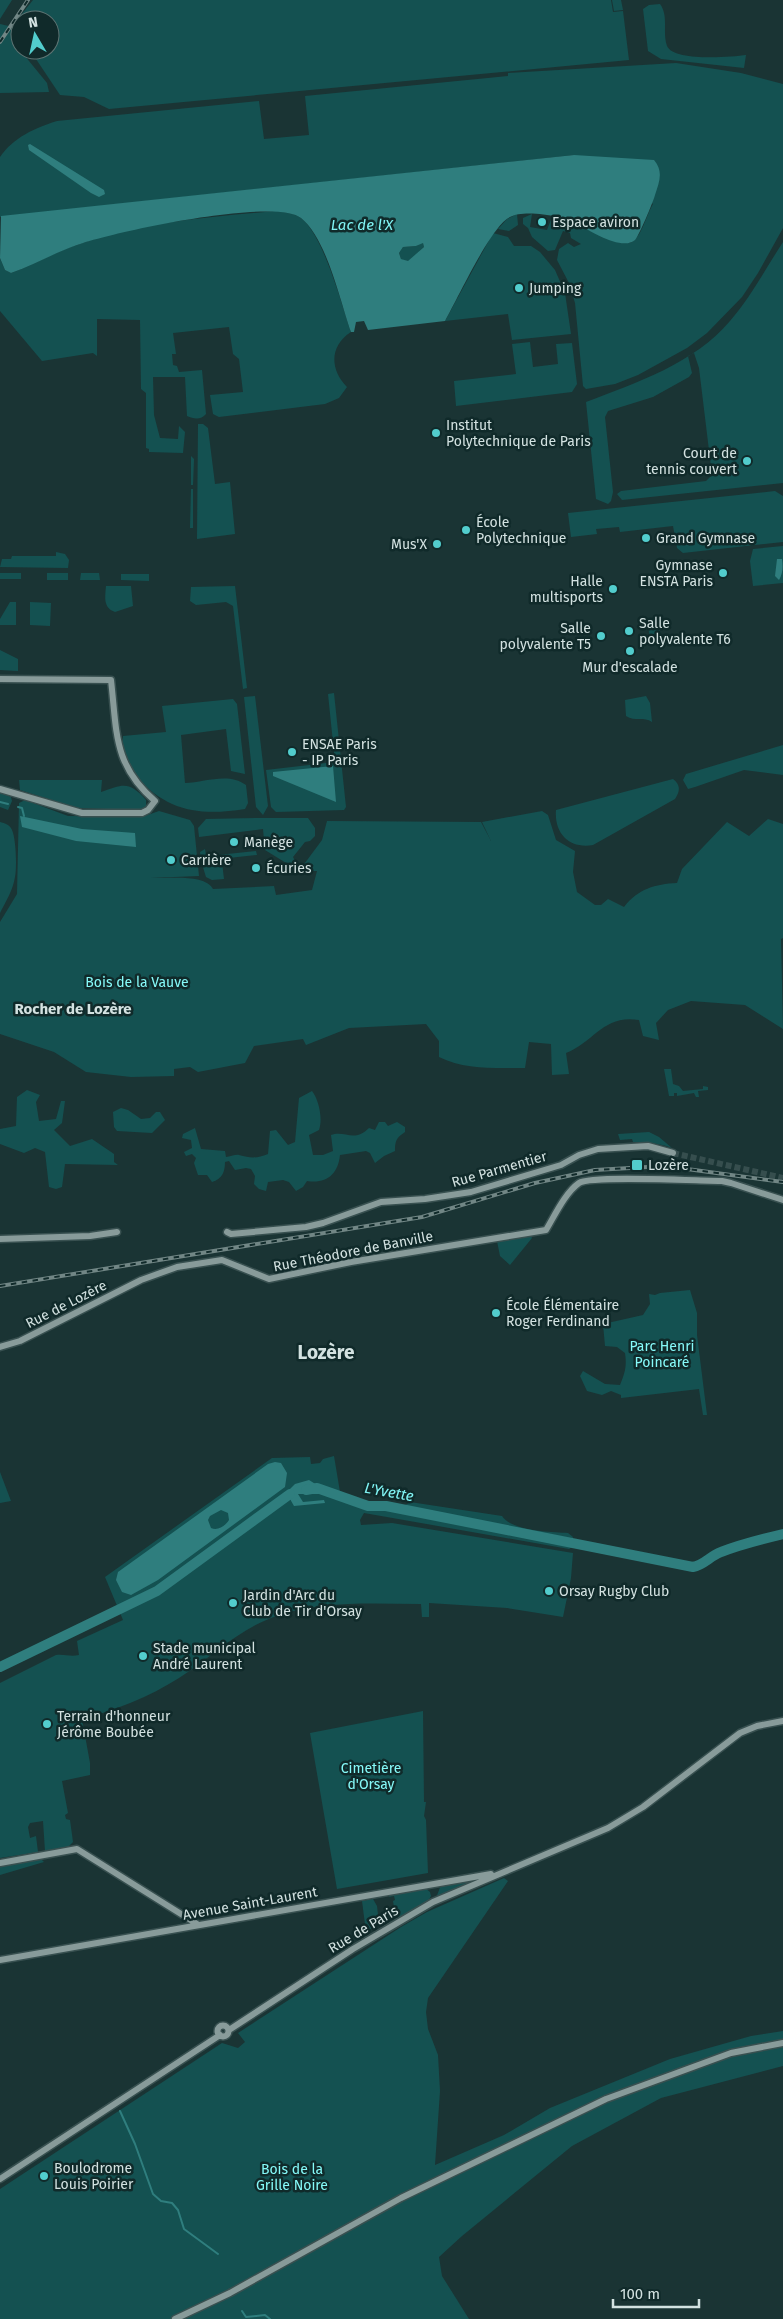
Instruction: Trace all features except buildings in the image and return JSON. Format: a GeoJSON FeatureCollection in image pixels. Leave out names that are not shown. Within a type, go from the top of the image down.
{"type":"FeatureCollection","features":[{"type":"Feature","properties":{"kind":"main road"},"geometry":{"type":"LineString","coordinates":[[0,679],[111,680],[121,756],[136,782],[156,801],[148,810],[142,813],[82,813],[0,789]]}},
{"type":"Feature","properties":{"kind":"main road","name":"Rue Parmentier"},"geometry":{"type":"LineString","coordinates":[[227,1232],[231,1234],[306,1227],[323,1223],[381,1202],[431,1199],[471,1192],[561,1165],[571,1159],[598,1149],[627,1146],[656,1147],[673,1153]]}},
{"type":"Feature","properties":{"kind":"main road","name":"Rue Théodore de Banville"},"geometry":{"type":"LineString","coordinates":[[141,1280],[177,1267],[222,1260],[269,1279],[360,1260],[546,1230],[577,1185],[589,1180],[731,1182],[783,1200]]}},
{"type":"Feature","properties":{"kind":"main road"},"geometry":{"type":"LineString","coordinates":[[0,1239],[90,1236],[117,1232]]}},
{"type":"Feature","properties":{"kind":"main road","name":"Rue de Lozère"},"geometry":{"type":"LineString","coordinates":[[0,1347],[20,1341],[141,1280]]}},
{"type":"Feature","properties":{"kind":"main road","name":"Rue de Paris"},"geometry":{"type":"LineString","coordinates":[[0,2180],[220,2035],[226,2036],[229,2030],[382,1931],[433,1902],[608,1828],[643,1807],[740,1733],[757,1726],[783,1721]]}},
{"type":"Feature","properties":{"kind":"main road"},"geometry":{"type":"LineString","coordinates":[[0,1862],[77,1849],[197,1924]]}},
{"type":"Feature","properties":{"kind":"main road","name":"Avenue Saint-Laurent"},"geometry":{"type":"LineString","coordinates":[[0,1960],[504,1871]]}},
{"type":"Feature","properties":{"kind":"main road"},"geometry":{"type":"LineString","coordinates":[[175,2319],[230,2294],[401,2198],[606,2099],[731,2052],[783,2043]]}},
{"type":"Feature","properties":{"kind":"green space"},"geometry":{"type":"Polygon","coordinates":[[[0,0],[12,0],[0,19],[0,0]]]}},
{"type":"Feature","properties":{"kind":"green space"},"geometry":{"type":"Polygon","coordinates":[[[33,0],[611,0],[613,12],[623,11],[629,60],[109,109],[84,97],[60,95],[37,60],[60,60],[60,10],[25,10],[33,0]]]}},
{"type":"Feature","properties":{"kind":"green space"},"geometry":{"type":"Polygon","coordinates":[[[612,0],[621,0],[623,10],[614,11],[612,0]]]}},
{"type":"Feature","properties":{"kind":"green space"},"geometry":{"type":"Polygon","coordinates":[[[660,4],[665,19],[667,46],[672,51],[704,57],[746,55],[744,68],[661,59],[648,51],[643,9],[649,5],[660,4]]]}},
{"type":"Feature","properties":{"kind":"green space"},"geometry":{"type":"Polygon","coordinates":[[[0,24],[10,26],[10,60],[28,60],[47,83],[49,92],[0,93],[0,24]]]}},
{"type":"Feature","properties":{"kind":"green space"},"geometry":{"type":"Polygon","coordinates":[[[676,63],[741,73],[783,84],[783,228],[742,297],[707,333],[687,348],[638,375],[615,384],[586,389],[583,386],[575,303],[569,283],[557,260],[559,249],[568,243],[574,247],[581,244],[571,238],[570,233],[563,231],[555,250],[548,251],[532,237],[528,228],[523,224],[523,218],[532,214],[530,227],[547,230],[552,217],[559,218],[618,242],[630,243],[641,231],[653,204],[574,155],[0,217],[0,157],[18,139],[57,121],[259,101],[264,139],[309,135],[305,96],[508,76],[508,73],[676,63]]]}},
{"type":"Feature","properties":{"kind":"green space"},"geometry":{"type":"Polygon","coordinates":[[[276,211],[298,216],[307,224],[315,236],[337,287],[351,332],[339,344],[334,358],[337,373],[347,387],[339,398],[325,404],[219,417],[213,414],[210,395],[243,392],[239,359],[233,354],[229,327],[173,333],[176,354],[172,354],[173,365],[177,366],[179,372],[202,370],[206,414],[197,418],[187,416],[185,377],[153,377],[154,415],[160,438],[178,439],[179,426],[185,432],[183,453],[149,452],[149,449],[146,448],[146,393],[141,389],[140,320],[97,319],[97,356],[93,353],[42,361],[0,311],[0,258],[5,270],[11,273],[69,248],[125,231],[175,222],[276,211]]]}},
{"type":"Feature","properties":{"kind":"green space"},"geometry":{"type":"Polygon","coordinates":[[[517,214],[518,225],[509,231],[498,229],[507,219],[517,214]]]}},
{"type":"Feature","properties":{"kind":"green space","name":"Jumping"},"geometry":{"type":"Polygon","coordinates":[[[493,233],[508,237],[514,246],[531,246],[540,252],[555,270],[565,293],[571,334],[512,340],[508,314],[445,321],[493,233]]]}},
{"type":"Feature","properties":{"kind":"green space"},"geometry":{"type":"Polygon","coordinates":[[[423,242],[424,247],[408,262],[401,259],[399,253],[403,247],[416,246],[423,242]]]}},
{"type":"Feature","properties":{"kind":"green space"},"geometry":{"type":"Polygon","coordinates":[[[783,242],[783,483],[622,500],[617,494],[621,491],[706,481],[712,475],[699,368],[694,353],[690,355],[716,336],[738,312],[783,242]]]}},
{"type":"Feature","properties":{"kind":"green space"},"geometry":{"type":"Polygon","coordinates":[[[530,342],[533,367],[558,364],[556,344],[572,343],[577,384],[572,392],[456,406],[454,381],[516,374],[512,344],[530,342]]]}},
{"type":"Feature","properties":{"kind":"green space"},"geometry":{"type":"Polygon","coordinates":[[[688,356],[692,373],[689,377],[653,397],[608,411],[605,417],[613,492],[611,501],[608,504],[596,499],[586,402],[664,370],[688,356]]]}},
{"type":"Feature","properties":{"kind":"green space"},"geometry":{"type":"Polygon","coordinates":[[[198,424],[203,424],[208,428],[215,484],[230,482],[235,534],[197,539],[198,424]]]}},
{"type":"Feature","properties":{"kind":"green space"},"geometry":{"type":"Polygon","coordinates":[[[191,456],[194,459],[193,485],[191,485],[191,456]]]}},
{"type":"Feature","properties":{"kind":"green space"},"geometry":{"type":"Polygon","coordinates":[[[191,489],[193,489],[193,528],[190,528],[191,489]]]}},
{"type":"Feature","properties":{"kind":"green space"},"geometry":{"type":"Polygon","coordinates":[[[775,491],[783,496],[783,542],[683,553],[677,548],[673,526],[620,532],[619,527],[596,529],[597,534],[571,537],[568,513],[775,491]]]}},
{"type":"Feature","properties":{"kind":"green space"},"geometry":{"type":"Polygon","coordinates":[[[783,546],[783,583],[753,586],[750,561],[753,549],[783,546]]]}},
{"type":"Feature","properties":{"kind":"green space"},"geometry":{"type":"Polygon","coordinates":[[[56,552],[65,554],[69,560],[68,568],[0,567],[2,559],[11,559],[12,556],[56,556],[56,552]]]}},
{"type":"Feature","properties":{"kind":"green space"},"geometry":{"type":"Polygon","coordinates":[[[0,573],[21,573],[21,579],[0,579],[0,573]]]}},
{"type":"Feature","properties":{"kind":"green space"},"geometry":{"type":"Polygon","coordinates":[[[47,573],[68,573],[68,580],[47,580],[47,573]]]}},
{"type":"Feature","properties":{"kind":"green space"},"geometry":{"type":"Polygon","coordinates":[[[81,573],[99,573],[100,580],[80,580],[81,573]]]}},
{"type":"Feature","properties":{"kind":"green space"},"geometry":{"type":"Polygon","coordinates":[[[121,574],[149,574],[149,581],[121,580],[121,574]]]}},
{"type":"Feature","properties":{"kind":"green space"},"geometry":{"type":"Polygon","coordinates":[[[106,586],[131,586],[133,606],[115,612],[108,608],[105,594],[106,586]]]}},
{"type":"Feature","properties":{"kind":"green space"},"geometry":{"type":"Polygon","coordinates":[[[235,586],[247,688],[243,689],[233,606],[226,602],[196,605],[190,601],[191,587],[235,586]]]}},
{"type":"Feature","properties":{"kind":"green space"},"geometry":{"type":"Polygon","coordinates":[[[10,602],[16,602],[16,625],[0,625],[0,619],[10,602]]]}},
{"type":"Feature","properties":{"kind":"green space"},"geometry":{"type":"Polygon","coordinates":[[[30,602],[51,603],[50,626],[30,625],[30,602]]]}},
{"type":"Feature","properties":{"kind":"green space"},"geometry":{"type":"Polygon","coordinates":[[[658,617],[661,638],[650,639],[647,619],[658,617]]]}},
{"type":"Feature","properties":{"kind":"green space"},"geometry":{"type":"Polygon","coordinates":[[[0,650],[18,659],[18,671],[0,670],[0,650]]]}},
{"type":"Feature","properties":{"kind":"green space"},"geometry":{"type":"Polygon","coordinates":[[[334,693],[346,807],[344,810],[276,812],[271,807],[266,770],[335,762],[328,694],[334,693]]]}},
{"type":"Feature","properties":{"kind":"green space"},"geometry":{"type":"Polygon","coordinates":[[[255,696],[268,806],[263,815],[256,807],[244,697],[255,696]]]}},
{"type":"Feature","properties":{"kind":"green space"},"geometry":{"type":"Polygon","coordinates":[[[646,696],[650,703],[652,722],[646,719],[633,719],[626,716],[625,700],[646,696]]]}},
{"type":"Feature","properties":{"kind":"green space"},"geometry":{"type":"Polygon","coordinates":[[[233,699],[237,704],[245,774],[231,771],[226,729],[181,735],[185,783],[225,778],[239,781],[246,785],[248,803],[245,809],[214,812],[186,809],[160,797],[136,776],[126,757],[123,747],[123,736],[166,732],[162,706],[233,699]]]}},
{"type":"Feature","properties":{"kind":"green space"},"geometry":{"type":"Polygon","coordinates":[[[783,745],[783,775],[744,770],[688,789],[683,780],[686,774],[783,745]]]}},
{"type":"Feature","properties":{"kind":"green space"},"geometry":{"type":"Polygon","coordinates":[[[673,779],[679,788],[675,799],[593,845],[577,845],[565,838],[561,833],[556,819],[556,810],[673,779]]]}},
{"type":"Feature","properties":{"kind":"green space"},"geometry":{"type":"Polygon","coordinates":[[[19,780],[102,780],[101,792],[115,787],[130,787],[146,800],[146,807],[139,810],[77,808],[20,790],[19,780]]]}},
{"type":"Feature","properties":{"kind":"green space"},"geometry":{"type":"Polygon","coordinates":[[[0,792],[11,797],[12,801],[8,810],[0,807],[0,792]]]}},
{"type":"Feature","properties":{"kind":"green space","name":"Bois de la Vauve"},"geometry":{"type":"Polygon","coordinates":[[[25,800],[68,816],[142,817],[159,811],[190,820],[194,826],[199,876],[150,878],[194,879],[209,884],[213,889],[274,886],[276,895],[312,890],[317,871],[299,871],[322,840],[327,821],[481,822],[491,841],[482,822],[542,811],[548,815],[556,840],[575,851],[573,872],[577,892],[595,905],[601,905],[608,899],[624,907],[635,896],[654,886],[677,883],[682,869],[727,822],[749,836],[768,819],[783,824],[783,938],[781,939],[783,1029],[745,1005],[691,1001],[668,1010],[656,1023],[659,1040],[643,1036],[639,1020],[627,1019],[608,1025],[566,1053],[569,1074],[552,1075],[551,1044],[529,1042],[525,1068],[470,1066],[449,1061],[439,1057],[439,1041],[426,1024],[349,1028],[306,1045],[303,1039],[254,1046],[245,1063],[198,1072],[190,1067],[174,1069],[174,1076],[131,1077],[86,1072],[54,1052],[0,1034],[0,922],[17,894],[19,803],[25,800]]]}},
{"type":"Feature","properties":{"kind":"green space"},"geometry":{"type":"Polygon","coordinates":[[[308,818],[315,828],[315,836],[310,841],[305,842],[293,857],[295,861],[291,866],[265,850],[263,829],[199,837],[198,828],[206,819],[308,818]]]}},
{"type":"Feature","properties":{"kind":"green space"},"geometry":{"type":"Polygon","coordinates":[[[0,822],[7,824],[12,830],[16,873],[13,886],[0,913],[0,822]]]}},
{"type":"Feature","properties":{"kind":"green space"},"geometry":{"type":"Polygon","coordinates":[[[205,849],[208,856],[256,851],[257,855],[201,861],[200,852],[205,849]]]}},
{"type":"Feature","properties":{"kind":"green space"},"geometry":{"type":"Polygon","coordinates":[[[222,862],[224,879],[212,880],[206,877],[202,864],[222,862]]]}},
{"type":"Feature","properties":{"kind":"green space"},"geometry":{"type":"Polygon","coordinates":[[[664,1069],[671,1069],[673,1084],[679,1086],[683,1091],[703,1089],[703,1086],[708,1087],[708,1090],[698,1091],[699,1097],[696,1097],[694,1093],[677,1096],[677,1093],[674,1093],[674,1096],[669,1096],[664,1069]]]}},
{"type":"Feature","properties":{"kind":"green space"},"geometry":{"type":"Polygon","coordinates":[[[27,1090],[40,1095],[36,1102],[39,1121],[56,1119],[61,1101],[65,1101],[62,1123],[54,1130],[70,1146],[92,1139],[114,1154],[114,1162],[118,1165],[65,1164],[62,1187],[56,1189],[49,1187],[45,1152],[35,1148],[24,1153],[0,1144],[0,1129],[16,1126],[17,1097],[27,1090]]]}},
{"type":"Feature","properties":{"kind":"green space"},"geometry":{"type":"Polygon","coordinates":[[[312,1091],[318,1104],[321,1121],[319,1130],[309,1135],[313,1155],[323,1155],[333,1151],[331,1135],[359,1135],[369,1128],[375,1130],[379,1122],[385,1122],[388,1126],[397,1122],[405,1127],[405,1132],[397,1140],[395,1151],[375,1163],[370,1153],[366,1151],[340,1155],[337,1168],[330,1176],[320,1181],[307,1181],[303,1187],[296,1191],[289,1182],[283,1180],[268,1182],[266,1191],[259,1189],[254,1184],[255,1176],[251,1169],[235,1170],[229,1161],[225,1162],[224,1172],[221,1177],[212,1182],[207,1175],[198,1175],[194,1163],[196,1158],[192,1154],[186,1156],[184,1152],[192,1148],[191,1140],[182,1138],[183,1134],[195,1128],[201,1149],[225,1151],[226,1157],[238,1155],[256,1157],[268,1154],[270,1131],[276,1130],[288,1145],[295,1142],[299,1098],[312,1091]]]}},
{"type":"Feature","properties":{"kind":"green space"},"geometry":{"type":"Polygon","coordinates":[[[121,1108],[128,1110],[141,1119],[150,1118],[156,1112],[160,1112],[165,1120],[152,1133],[117,1131],[114,1127],[113,1112],[121,1108]]]}},
{"type":"Feature","properties":{"kind":"green space"},"geometry":{"type":"Polygon","coordinates":[[[649,1132],[659,1137],[672,1148],[652,1143],[633,1142],[632,1139],[620,1140],[618,1134],[649,1132]]]}},
{"type":"Feature","properties":{"kind":"green space"},"geometry":{"type":"Polygon","coordinates":[[[530,1234],[532,1238],[510,1265],[500,1256],[497,1241],[530,1234]]]}},
{"type":"Feature","properties":{"kind":"green space","name":"Parc Henri Poincaré"},"geometry":{"type":"Polygon","coordinates":[[[690,1290],[697,1313],[697,1335],[707,1415],[703,1415],[699,1389],[621,1398],[621,1395],[611,1391],[602,1395],[587,1391],[580,1376],[583,1371],[605,1384],[620,1385],[624,1373],[625,1353],[617,1347],[605,1346],[603,1324],[643,1315],[650,1304],[649,1294],[655,1295],[690,1290]]]}},
{"type":"Feature","properties":{"kind":"green space","name":"Stade municipal André Laurent"},"geometry":{"type":"Polygon","coordinates":[[[334,1456],[340,1492],[365,1502],[395,1507],[404,1506],[410,1502],[502,1516],[514,1525],[523,1528],[568,1533],[573,1537],[572,1547],[569,1549],[364,1513],[360,1520],[361,1525],[392,1523],[573,1553],[571,1578],[563,1617],[507,1608],[429,1603],[429,1617],[422,1617],[421,1604],[345,1604],[289,1612],[259,1623],[224,1645],[179,1678],[156,1691],[120,1707],[82,1719],[90,1763],[90,1775],[62,1781],[68,1813],[65,1815],[66,1819],[70,1820],[73,1842],[68,1847],[45,1851],[43,1821],[30,1823],[28,1827],[30,1838],[36,1836],[38,1852],[0,1858],[0,1683],[56,1655],[79,1655],[77,1641],[123,1620],[105,1577],[272,1458],[310,1457],[311,1464],[320,1463],[323,1459],[334,1456]]]}},
{"type":"Feature","properties":{"kind":"green space"},"geometry":{"type":"Polygon","coordinates":[[[0,1472],[11,1501],[0,1503],[0,1472]]]}},
{"type":"Feature","properties":{"kind":"green space","name":"Cimetière d'Orsay"},"geometry":{"type":"Polygon","coordinates":[[[423,1711],[424,1802],[426,1802],[424,1816],[426,1820],[428,1873],[337,1889],[310,1733],[423,1711]]]}},
{"type":"Feature","properties":{"kind":"green space"},"geometry":{"type":"Polygon","coordinates":[[[41,1859],[44,1862],[0,1875],[0,1865],[41,1859]]]}},
{"type":"Feature","properties":{"kind":"green space","name":"Bois de la Grille Noire"},"geometry":{"type":"Polygon","coordinates":[[[504,1878],[508,1881],[428,1998],[426,2012],[428,2029],[438,2055],[440,2091],[435,2165],[504,2135],[550,2108],[670,2059],[751,2036],[783,2031],[783,2066],[661,2098],[572,2146],[439,2257],[442,2276],[469,2319],[0,2319],[0,2189],[222,2043],[238,2048],[245,2042],[238,2033],[401,1927],[427,1912],[504,1878]]]}},
{"type":"Feature","properties":{"kind":"green space"},"geometry":{"type":"Polygon","coordinates":[[[476,1881],[436,1898],[441,1885],[476,1881]]]}},
{"type":"Feature","properties":{"kind":"green space"},"geometry":{"type":"Polygon","coordinates":[[[425,1888],[430,1892],[431,1896],[420,1908],[402,1916],[392,1917],[390,1914],[395,1913],[393,1901],[395,1900],[394,1896],[389,1897],[390,1895],[425,1888]]]}},
{"type":"Feature","properties":{"kind":"green space"},"geometry":{"type":"Polygon","coordinates":[[[373,1899],[377,1906],[379,1923],[366,1932],[362,1901],[373,1899]]]}},
{"type":"Feature","properties":{"kind":"water"},"geometry":{"type":"Polygon","coordinates":[[[30,144],[104,190],[105,194],[99,197],[91,193],[29,150],[28,145],[30,144]]]}},
{"type":"Feature","properties":{"kind":"water","name":"Lac de l'X"},"geometry":{"type":"Polygon","coordinates":[[[574,155],[654,160],[660,173],[658,186],[646,219],[637,238],[630,243],[615,242],[574,222],[555,216],[516,215],[502,223],[494,234],[475,264],[445,321],[368,330],[364,321],[356,322],[354,332],[351,332],[332,271],[325,255],[318,240],[301,218],[285,213],[260,212],[228,214],[156,225],[77,245],[11,273],[5,270],[0,258],[1,216],[574,155]],[[423,243],[416,246],[403,247],[399,253],[401,259],[408,261],[424,247],[423,243]]]}},
{"type":"Feature","properties":{"kind":"water"},"geometry":{"type":"Polygon","coordinates":[[[777,559],[782,559],[783,567],[779,580],[775,576],[777,559]]]}},
{"type":"Feature","properties":{"kind":"water"},"geometry":{"type":"Polygon","coordinates":[[[333,766],[336,802],[273,776],[273,772],[333,766]]]}},
{"type":"Feature","properties":{"kind":"water"},"geometry":{"type":"Polygon","coordinates":[[[20,816],[82,829],[135,833],[136,847],[76,841],[22,827],[20,816]]]}},
{"type":"Feature","properties":{"kind":"water"},"geometry":{"type":"Polygon","coordinates":[[[281,1463],[287,1473],[285,1487],[158,1580],[131,1595],[122,1592],[116,1580],[118,1572],[268,1464],[281,1463]],[[221,1510],[210,1516],[208,1520],[211,1528],[219,1528],[225,1524],[229,1520],[228,1513],[221,1510]]]}},
{"type":"Feature","properties":{"kind":"water"},"geometry":{"type":"Polygon","coordinates":[[[309,1480],[317,1485],[319,1494],[298,1494],[303,1502],[324,1500],[325,1503],[294,1506],[290,1499],[286,1502],[278,1501],[295,1484],[309,1480]]]}},
{"type":"Feature","properties":{"kind":"waterway"},"geometry":{"type":"LineString","coordinates":[[0,802],[8,804]]}},
{"type":"Feature","properties":{"kind":"waterway"},"geometry":{"type":"LineString","coordinates":[[18,807],[22,808],[24,816]]}},
{"type":"Feature","properties":{"kind":"waterway","name":"L'Yvette"},"geometry":{"type":"LineString","coordinates":[[306,1490],[317,1488],[368,1506],[386,1506],[693,1567],[729,1549],[783,1534]]}},
{"type":"Feature","properties":{"kind":"waterway","name":"L'Yvette"},"geometry":{"type":"LineString","coordinates":[[0,1667],[157,1591],[290,1494]]}},
{"type":"Feature","properties":{"kind":"waterway"},"geometry":{"type":"LineString","coordinates":[[120,2111],[135,2144],[153,2194],[161,2201],[172,2203],[178,2210],[184,2229],[218,2254]]}},
{"type":"Feature","properties":{"kind":"waterway"},"geometry":{"type":"LineString","coordinates":[[242,2311],[246,2317],[265,2315],[270,2319]]}},
{"type":"Feature","properties":{"kind":"tunnel"},"geometry":{"type":"LineString","coordinates":[[673,1153],[783,1178]]}},
{"type":"Feature","properties":{"kind":"railway"},"geometry":{"type":"LineString","coordinates":[[0,42],[28,0]]}},
{"type":"Feature","properties":{"kind":"railway"},"geometry":{"type":"LineString","coordinates":[[0,1286],[422,1217],[535,1183],[595,1170],[665,1166],[783,1182]]}},
{"type":"Feature","properties":{"kind":"place","name":"Espace aviron"},"geometry":{"type":"Point","coordinates":[542,222]}},
{"type":"Feature","properties":{"kind":"place","name":"Jumping"},"geometry":{"type":"Point","coordinates":[519,288]}},
{"type":"Feature","properties":{"kind":"place","name":"Institut Polytechnique de Paris"},"geometry":{"type":"Point","coordinates":[436,433]}},
{"type":"Feature","properties":{"kind":"place","name":"Court de tennis couvert"},"geometry":{"type":"Point","coordinates":[747,461]}},
{"type":"Feature","properties":{"kind":"place","name":"École Polytechnique"},"geometry":{"type":"Point","coordinates":[466,530]}},
{"type":"Feature","properties":{"kind":"place","name":"Grand Gymnase"},"geometry":{"type":"Point","coordinates":[646,538]}},
{"type":"Feature","properties":{"kind":"place","name":"Mus'X"},"geometry":{"type":"Point","coordinates":[437,544]}},
{"type":"Feature","properties":{"kind":"place","name":"Gymnase ENSTA Paris"},"geometry":{"type":"Point","coordinates":[723,573]}},
{"type":"Feature","properties":{"kind":"place","name":"Halle multisports"},"geometry":{"type":"Point","coordinates":[613,589]}},
{"type":"Feature","properties":{"kind":"place","name":"Salle polyvalente T6"},"geometry":{"type":"Point","coordinates":[629,631]}},
{"type":"Feature","properties":{"kind":"place","name":"Salle polyvalente T5"},"geometry":{"type":"Point","coordinates":[601,636]}},
{"type":"Feature","properties":{"kind":"place","name":"Mur d'escalade"},"geometry":{"type":"Point","coordinates":[630,651]}},
{"type":"Feature","properties":{"kind":"place","name":"ENSAE Paris - IP Paris"},"geometry":{"type":"Point","coordinates":[292,752]}},
{"type":"Feature","properties":{"kind":"place","name":"Manège"},"geometry":{"type":"Point","coordinates":[234,842]}},
{"type":"Feature","properties":{"kind":"place","name":"Carrière"},"geometry":{"type":"Point","coordinates":[171,860]}},
{"type":"Feature","properties":{"kind":"place","name":"Écuries"},"geometry":{"type":"Point","coordinates":[256,868]}},
{"type":"Feature","properties":{"kind":"place","name":"Lozère"},"geometry":{"type":"Point","coordinates":[637,1165]}},
{"type":"Feature","properties":{"kind":"place","name":"École Élémentaire Roger Ferdinand"},"geometry":{"type":"Point","coordinates":[496,1313]}},
{"type":"Feature","properties":{"kind":"place","name":"Orsay Rugby Club"},"geometry":{"type":"Point","coordinates":[549,1591]}},
{"type":"Feature","properties":{"kind":"place","name":"Jardin d'Arc du Club de Tir d'Orsay"},"geometry":{"type":"Point","coordinates":[233,1603]}},
{"type":"Feature","properties":{"kind":"place","name":"Stade municipal André Laurent"},"geometry":{"type":"Point","coordinates":[143,1656]}},
{"type":"Feature","properties":{"kind":"place","name":"Terrain d'honneur Jérôme Boubée"},"geometry":{"type":"Point","coordinates":[47,1724]}},
{"type":"Feature","properties":{"kind":"place","name":"Boulodrome Louis Poirier"},"geometry":{"type":"Point","coordinates":[44,2176]}},
{"type":"Feature","properties":{"kind":"district","name":"Rocher de Lozère"},"geometry":{"type":"Point","coordinates":[73,1009]}},
{"type":"Feature","properties":{"kind":"district","name":"Lozère"},"geometry":{"type":"Point","coordinates":[326,1352]}}]}
